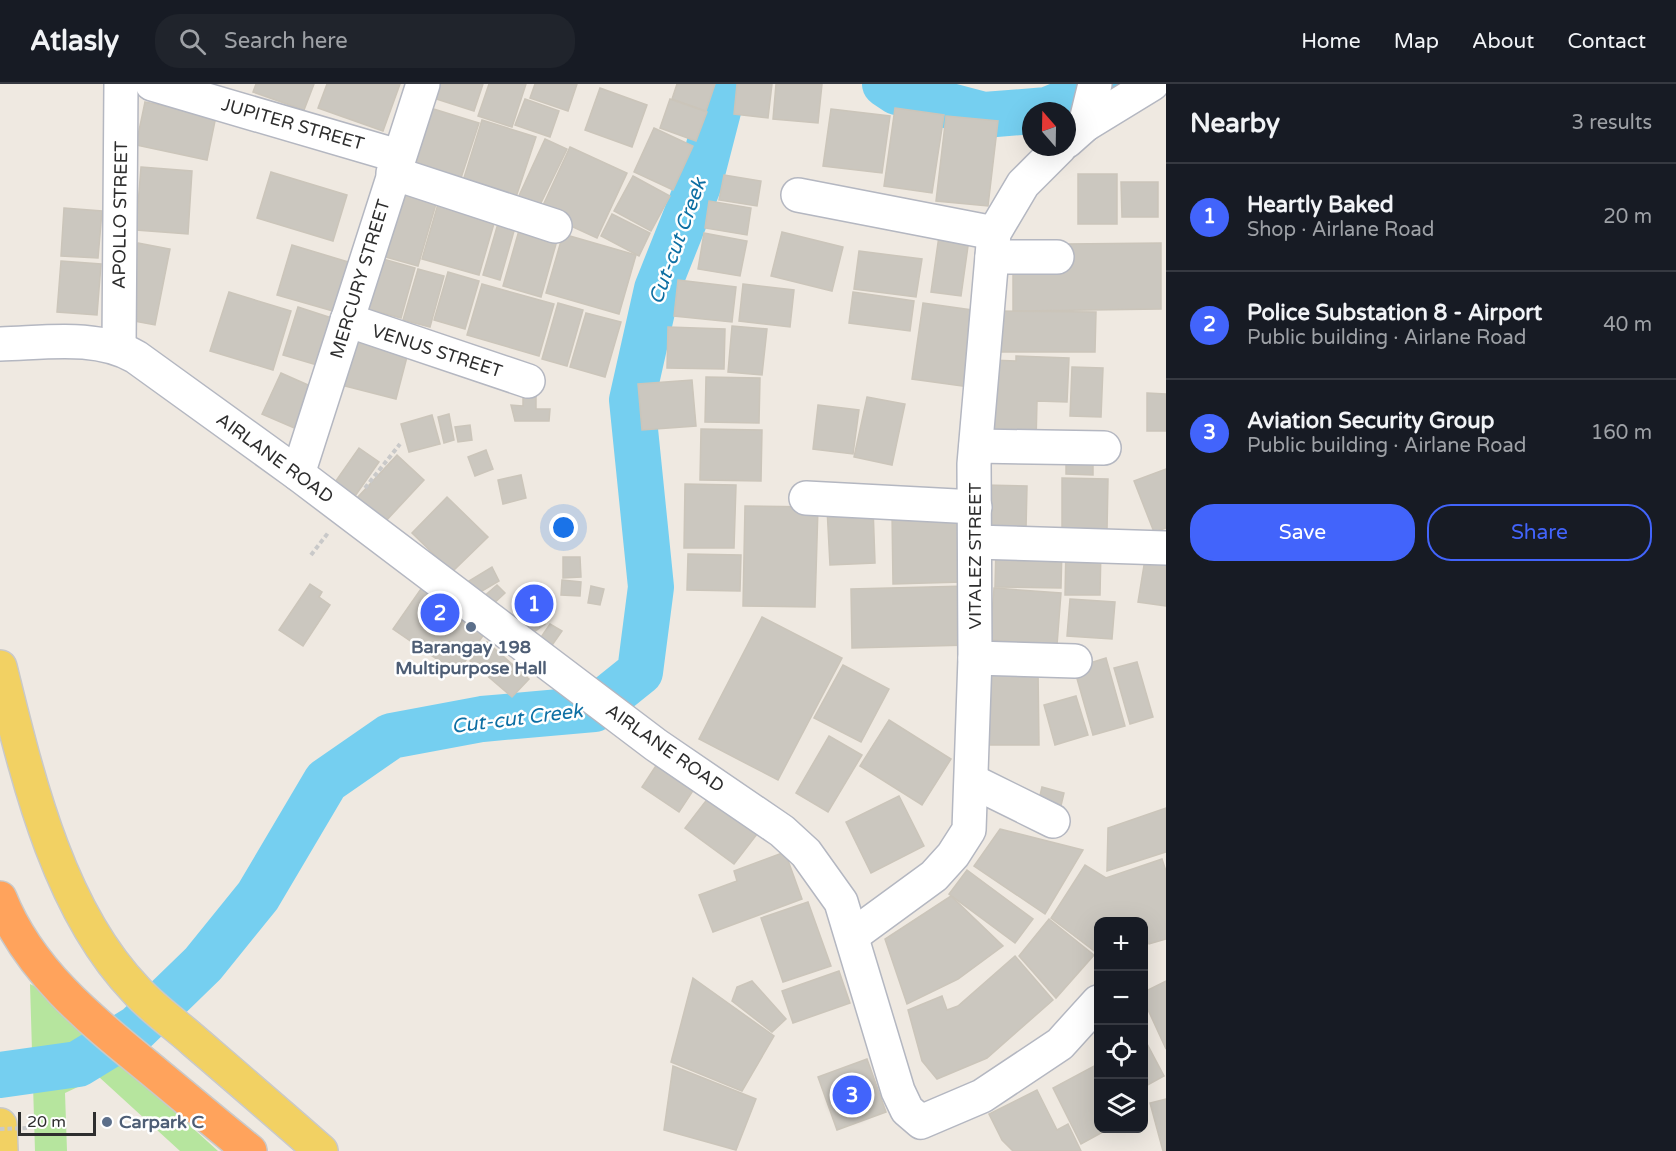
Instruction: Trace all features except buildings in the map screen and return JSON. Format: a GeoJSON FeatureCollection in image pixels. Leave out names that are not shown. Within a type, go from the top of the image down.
{"type":"FeatureCollection","features":[{"type":"Feature","properties":{"kind":"highway"},"geometry":{"type":"LineString","coordinates":[[0,898],[8,918],[53,983],[101,1029],[250,1151]]}},
{"type":"Feature","properties":{"kind":"main road"},"geometry":{"type":"LineString","coordinates":[[0,667],[33,792],[80,910],[101,946],[136,991],[321,1151]]}},
{"type":"Feature","properties":{"kind":"main road"},"geometry":{"type":"LineString","coordinates":[[1,1151],[10,1127]]}},
{"type":"Feature","properties":{"kind":"street","name":"APOLLO STREET"},"geometry":{"type":"LineString","coordinates":[[119,346],[121,84]]}},
{"type":"Feature","properties":{"kind":"street","name":"JUPITER STREET"},"geometry":{"type":"LineString","coordinates":[[152,84],[395,165],[555,226]]}},
{"type":"Feature","properties":{"kind":"street","name":"MERCURY STREET"},"geometry":{"type":"LineString","coordinates":[[298,474],[395,165],[423,84]]}},
{"type":"Feature","properties":{"kind":"street"},"geometry":{"type":"LineString","coordinates":[[1085,112],[1152,84]]}},
{"type":"Feature","properties":{"kind":"street","name":"VITALEZ STREET"},"geometry":{"type":"LineString","coordinates":[[852,936],[934,876],[953,855],[969,830],[975,658],[976,446],[993,245],[1023,184],[1051,156]]}},
{"type":"Feature","properties":{"kind":"street"},"geometry":{"type":"LineString","coordinates":[[798,195],[993,245],[1057,257]]}},
{"type":"Feature","properties":{"kind":"street","name":"VENUS STREET"},"geometry":{"type":"LineString","coordinates":[[347,320],[528,381]]}},
{"type":"Feature","properties":{"kind":"street","name":"AIRLANE ROAD"},"geometry":{"type":"LineString","coordinates":[[0,344],[99,342],[119,346],[298,474],[656,745],[773,825],[806,853],[842,902],[898,1091],[907,1110],[921,1122],[982,1096],[1060,1044],[1094,1006]]}},
{"type":"Feature","properties":{"kind":"street"},"geometry":{"type":"LineString","coordinates":[[976,446],[1104,448]]}},
{"type":"Feature","properties":{"kind":"street"},"geometry":{"type":"LineString","coordinates":[[806,498],[975,507]]}},
{"type":"Feature","properties":{"kind":"street"},"geometry":{"type":"LineString","coordinates":[[975,542],[1166,548]]}},
{"type":"Feature","properties":{"kind":"street"},"geometry":{"type":"LineString","coordinates":[[975,658],[1076,661]]}},
{"type":"Feature","properties":{"kind":"street"},"geometry":{"type":"LineString","coordinates":[[972,781],[1053,820]]}},
{"type":"Feature","properties":{"kind":"path"},"geometry":{"type":"LineString","coordinates":[[346,510],[400,444]]}},
{"type":"Feature","properties":{"kind":"green space"},"geometry":{"type":"Polygon","coordinates":[[[30,984],[38,988],[218,1151],[180,1151],[99,1077],[65,1093],[67,1151],[35,1151],[30,984]]]}},
{"type":"Feature","properties":{"kind":"waterway","name":"Cut-cut Creek"},"geometry":{"type":"LineString","coordinates":[[0,1075],[78,1064],[137,1028],[203,964],[258,896],[326,781],[391,736],[482,719],[594,709],[640,672],[651,587],[632,400],[657,289],[700,181],[725,84]]}},
{"type":"Feature","properties":{"kind":"waterway","name":"Cut-cut Creek"},"geometry":{"type":"LineString","coordinates":[[885,84],[897,92],[984,115],[1047,110],[1111,84]]}},
{"type":"Feature","properties":{"kind":"place","name":"Heartly Baked"},"geometry":{"type":"Point","coordinates":[534,604]}},
{"type":"Feature","properties":{"kind":"place","name":"Police Substation 8 - Airport"},"geometry":{"type":"Point","coordinates":[440,613]}},
{"type":"Feature","properties":{"kind":"place","name":"Barangay 198 Multipurpose Hall"},"geometry":{"type":"Point","coordinates":[471,627]}},
{"type":"Feature","properties":{"kind":"place","name":"Aviation Security Group"},"geometry":{"type":"Point","coordinates":[852,1095]}},
{"type":"Feature","properties":{"kind":"place","name":"Carpark C"},"geometry":{"type":"Point","coordinates":[107,1122]}}]}
